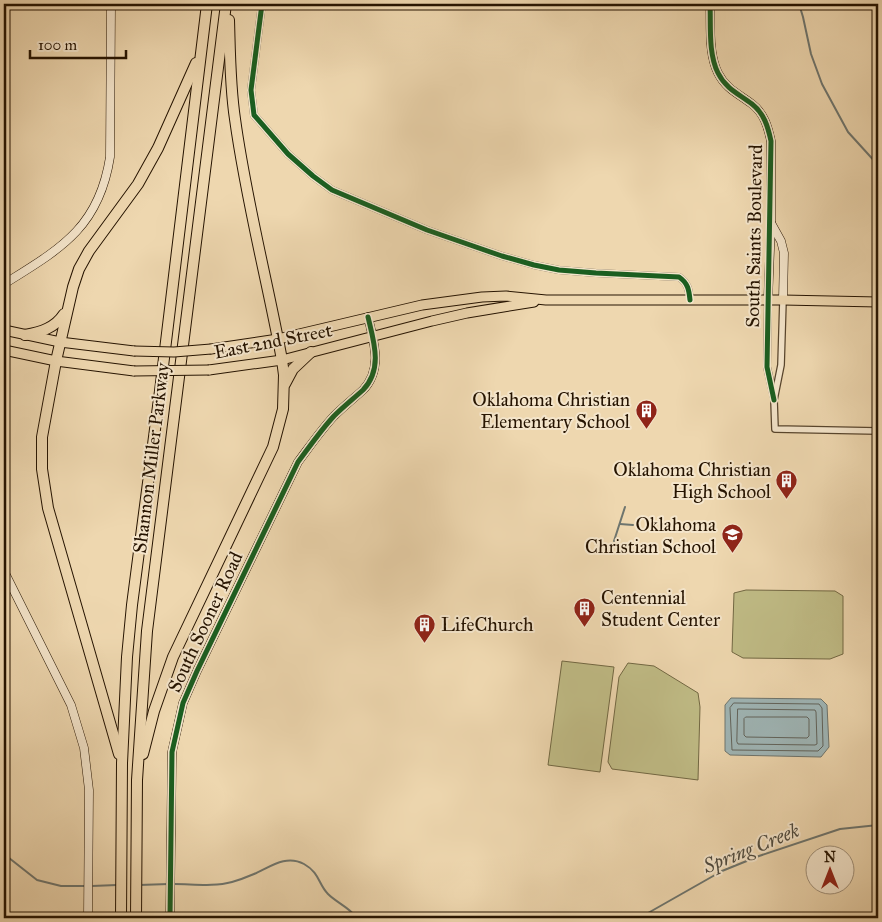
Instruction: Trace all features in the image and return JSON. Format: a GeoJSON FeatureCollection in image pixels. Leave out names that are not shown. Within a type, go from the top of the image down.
{"type":"FeatureCollection","features":[{"type":"Feature","properties":{"kind":"highway","name":"Shannon Miller Parkway"},"geometry":{"type":"LineString","coordinates":[[121,918],[122,763],[127,657],[207,4]]}},
{"type":"Feature","properties":{"kind":"highway","name":"Shannon Miller Parkway"},"geometry":{"type":"LineString","coordinates":[[136,918],[137,780],[147,631],[227,4]]}},
{"type":"Feature","properties":{"kind":"highway"},"geometry":{"type":"LineString","coordinates":[[137,780],[154,711],[173,657],[273,447],[283,409],[282,360],[235,120],[227,4]]}},
{"type":"Feature","properties":{"kind":"highway"},"geometry":{"type":"LineString","coordinates":[[122,763],[48,508],[44,487],[42,437],[66,311],[79,269],[89,251],[138,184],[179,104],[201,50]]}},
{"type":"Feature","properties":{"kind":"highway"},"geometry":{"type":"LineString","coordinates":[[25,335],[47,329],[61,318],[66,311]]}},
{"type":"Feature","properties":{"kind":"highway"},"geometry":{"type":"LineString","coordinates":[[284,387],[293,369],[311,352]]}},
{"type":"Feature","properties":{"kind":"main road","name":"East 2nd Street"},"geometry":{"type":"LineString","coordinates":[[4,330],[60,342],[134,351],[174,352],[278,340],[422,305],[482,297],[506,296],[546,300],[878,302]]}},
{"type":"Feature","properties":{"kind":"main road","name":"East 2nd Street"},"geometry":{"type":"LineString","coordinates":[[4,350],[56,361],[134,371],[209,370],[282,360],[467,313],[546,300]]}},
{"type":"Feature","properties":{"kind":"street"},"geometry":{"type":"LineString","coordinates":[[4,284],[54,252],[76,233],[91,213],[101,195],[110,157],[112,4]]}},
{"type":"Feature","properties":{"kind":"street"},"geometry":{"type":"LineString","coordinates":[[262,4],[251,90],[254,115],[288,154],[332,190],[427,230],[502,256],[559,270],[679,277],[685,281],[690,300]]}},
{"type":"Feature","properties":{"kind":"street","name":"South Saints Boulevard"},"geometry":{"type":"LineString","coordinates":[[710,4],[713,55],[717,72],[727,87],[752,104],[760,112],[769,130],[771,141],[767,367],[774,400],[775,429],[878,430]]}},
{"type":"Feature","properties":{"kind":"street","name":"South Saints Boulevard"},"geometry":{"type":"LineString","coordinates":[[771,223],[781,242],[784,253],[781,365],[774,400]]}},
{"type":"Feature","properties":{"kind":"street","name":"South Sooner Road"},"geometry":{"type":"LineString","coordinates":[[170,918],[172,752],[183,703],[298,462],[329,422],[369,383],[374,370],[376,352],[368,317]]}},
{"type":"Feature","properties":{"kind":"street"},"geometry":{"type":"LineString","coordinates":[[4,571],[68,699],[79,726],[88,770],[88,918]]}},
{"type":"Feature","properties":{"kind":"shaded area"},"geometry":{"type":"Polygon","coordinates":[[[746,590],[835,591],[843,596],[843,654],[830,659],[743,658],[732,652],[734,593],[746,590]]]}},
{"type":"Feature","properties":{"kind":"shaded area"},"geometry":{"type":"Polygon","coordinates":[[[562,661],[614,667],[600,772],[548,765],[562,661]]]}},
{"type":"Feature","properties":{"kind":"shaded area"},"geometry":{"type":"Polygon","coordinates":[[[628,663],[654,666],[698,693],[700,707],[698,780],[612,769],[608,762],[619,677],[628,663]]]}},
{"type":"Feature","properties":{"kind":"water"},"geometry":{"type":"Polygon","coordinates":[[[731,698],[821,699],[827,705],[829,747],[821,757],[730,755],[725,751],[725,705],[731,698]]]}},
{"type":"Feature","properties":{"kind":"waterway"},"geometry":{"type":"LineString","coordinates":[[799,4],[811,54],[822,84],[848,132],[878,165]]}},
{"type":"Feature","properties":{"kind":"waterway"},"geometry":{"type":"LineString","coordinates":[[614,541],[625,507]]}},
{"type":"Feature","properties":{"kind":"waterway"},"geometry":{"type":"LineString","coordinates":[[620,524],[633,525]]}},
{"type":"Feature","properties":{"kind":"waterway","name":"Spring Creek"},"geometry":{"type":"LineString","coordinates":[[642,918],[722,871],[759,856],[840,829],[878,825]]}},
{"type":"Feature","properties":{"kind":"waterway","name":"Spring Creek"},"geometry":{"type":"LineString","coordinates":[[4,854],[37,880],[61,886],[87,886]]}},
{"type":"Feature","properties":{"kind":"waterway","name":"Spring Creek"},"geometry":{"type":"LineString","coordinates":[[174,884],[225,884],[284,861],[297,861],[309,867],[328,894],[357,918]]}},
{"type":"Feature","properties":{"kind":"waterway","name":"Spring Creek"},"geometry":{"type":"LineString","coordinates":[[139,885],[169,884]]}},
{"type":"Feature","properties":{"kind":"waterway","name":"Spring Creek"},"geometry":{"type":"LineString","coordinates":[[92,886],[117,885]]}},
{"type":"Feature","properties":{"kind":"cycle path"},"geometry":{"type":"LineString","coordinates":[[262,4],[251,90],[254,115],[288,154],[332,190],[427,230],[534,265],[559,270],[679,277],[688,287],[690,300]]}},
{"type":"Feature","properties":{"kind":"cycle path"},"geometry":{"type":"LineString","coordinates":[[710,4],[711,48],[718,73],[729,87],[760,112],[767,126],[771,141],[767,367],[774,400]]}},
{"type":"Feature","properties":{"kind":"cycle path"},"geometry":{"type":"LineString","coordinates":[[170,918],[172,752],[183,703],[298,462],[329,421],[363,390],[369,382],[373,373],[375,355],[368,317]]}},
{"type":"Feature","properties":{"kind":"place","name":"Oklahoma Christian Elementary School"},"geometry":{"type":"Point","coordinates":[646,429]}},
{"type":"Feature","properties":{"kind":"place","name":"Oklahoma Christian High School"},"geometry":{"type":"Point","coordinates":[787,499]}},
{"type":"Feature","properties":{"kind":"place","name":"Oklahoma Christian School"},"geometry":{"type":"Point","coordinates":[732,554]}},
{"type":"Feature","properties":{"kind":"place","name":"Centennial Student Center"},"geometry":{"type":"Point","coordinates":[585,627]}},
{"type":"Feature","properties":{"kind":"place","name":"LifeChurch"},"geometry":{"type":"Point","coordinates":[425,643]}}]}
